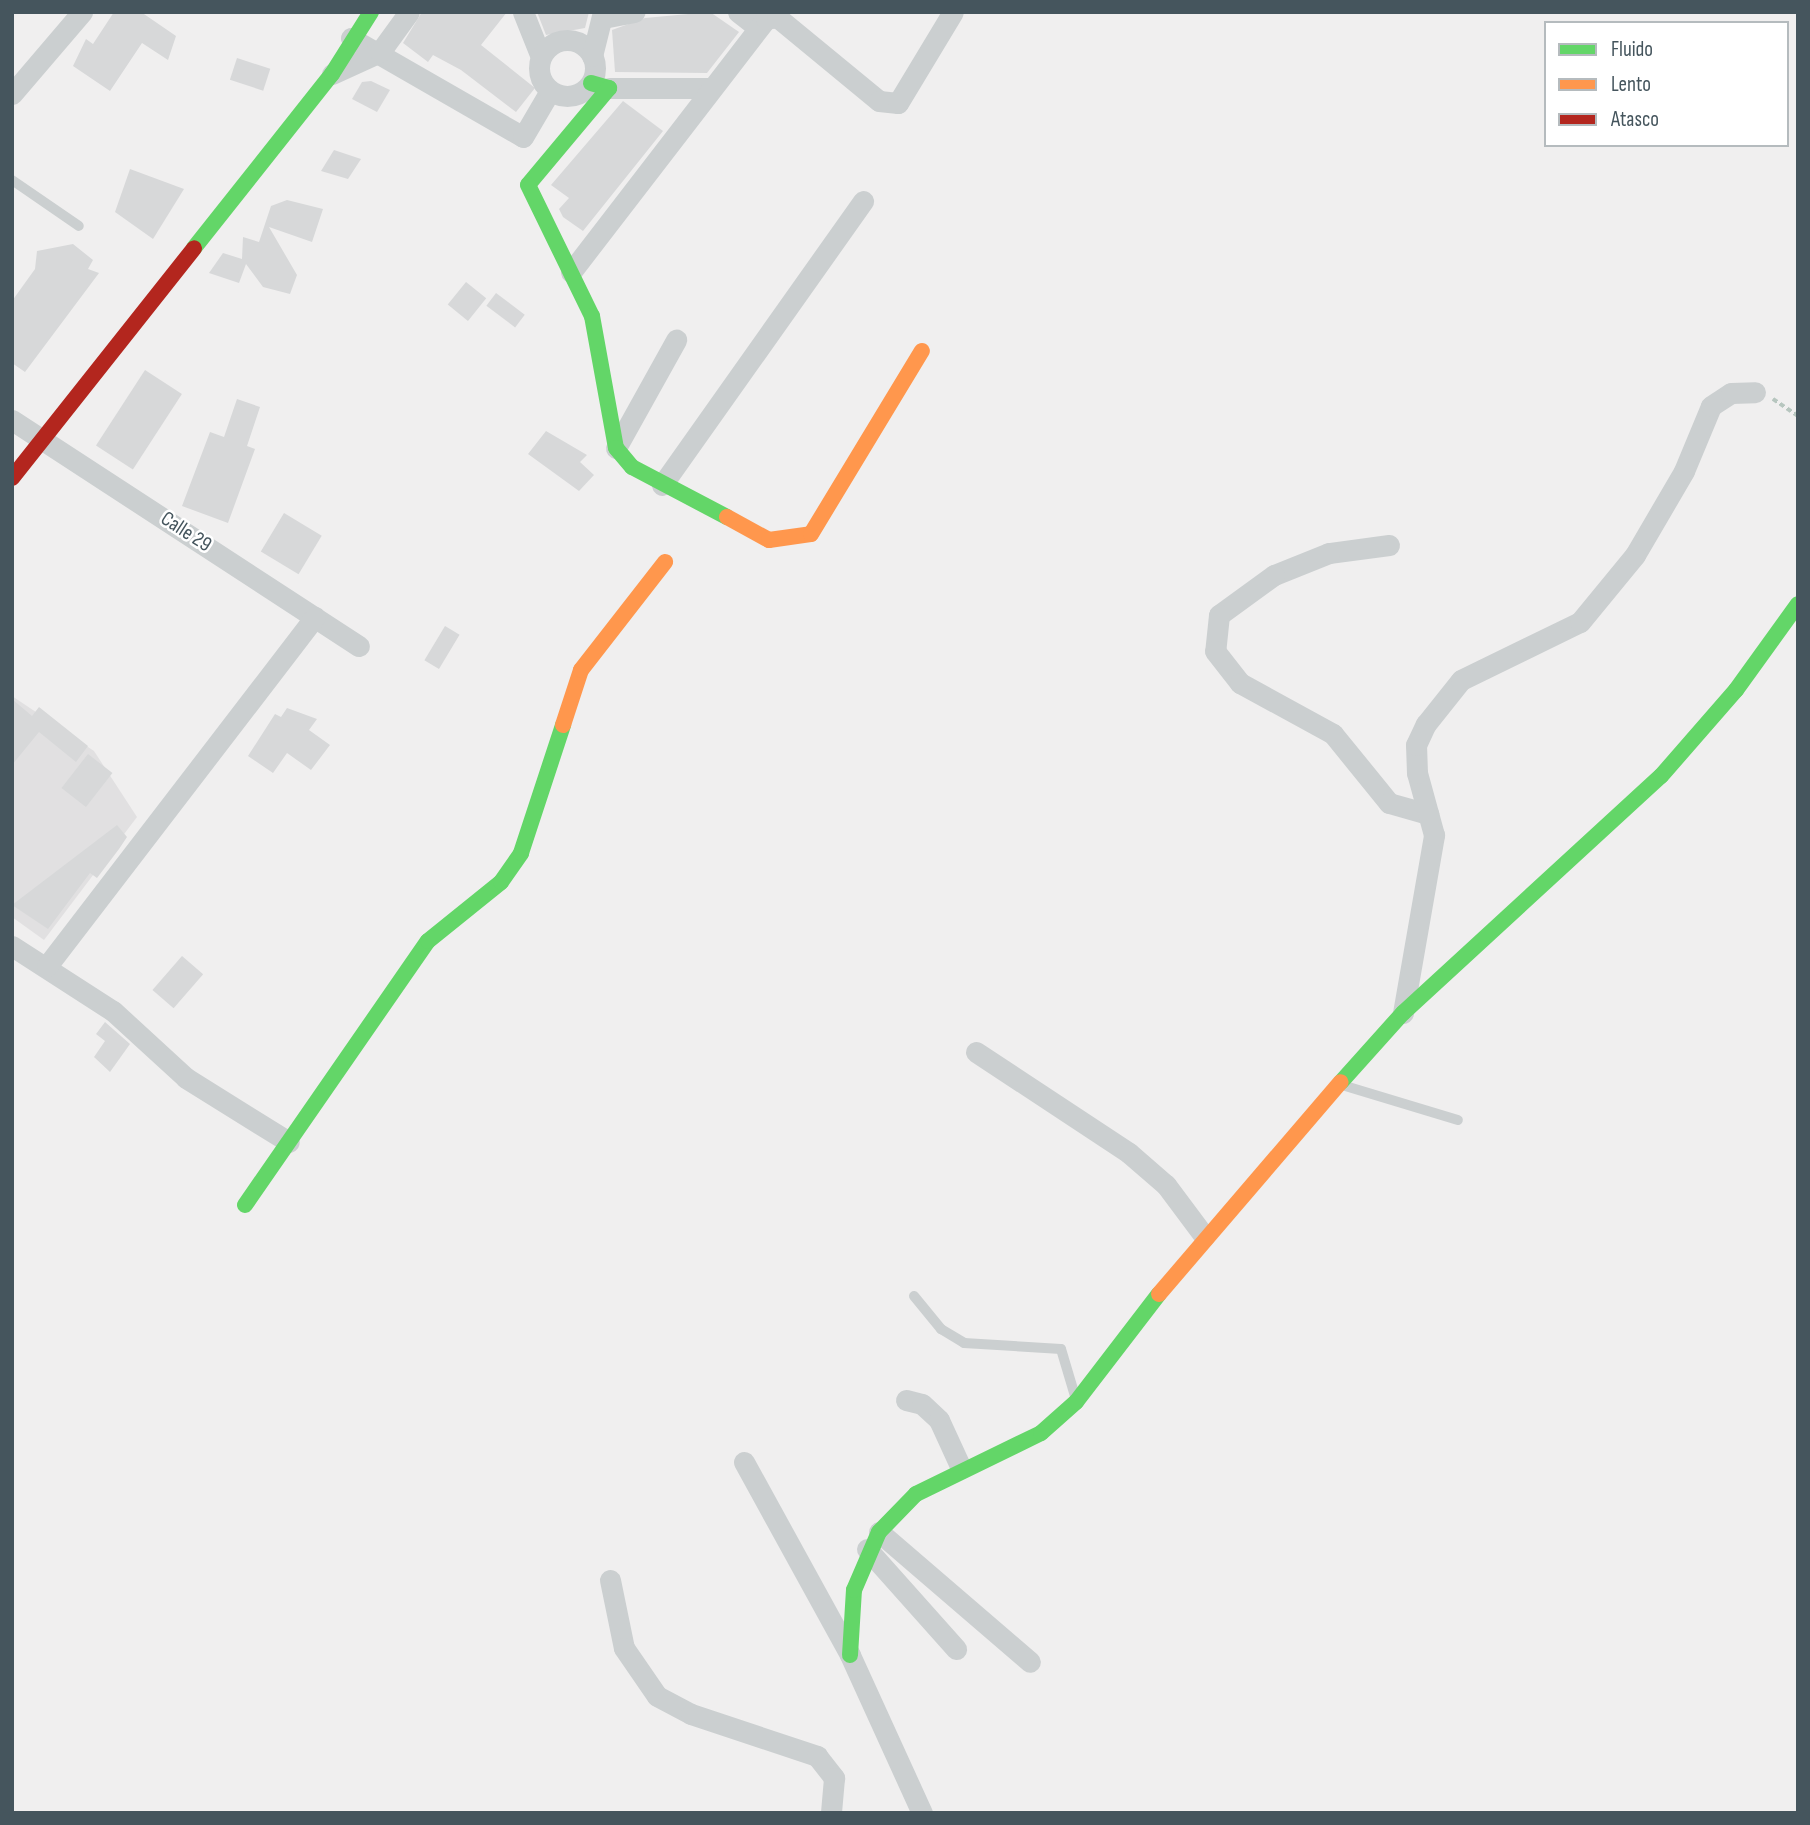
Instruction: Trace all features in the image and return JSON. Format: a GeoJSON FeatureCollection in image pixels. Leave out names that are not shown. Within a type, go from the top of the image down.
{"type":"FeatureCollection","features":[{"type":"Feature","properties":{"kind":"street"},"geometry":{"type":"LineString","coordinates":[[12,94],[82,12]]}},
{"type":"Feature","properties":{"kind":"street"},"geometry":{"type":"LineString","coordinates":[[12,478],[332,74],[351,38],[371,12]]}},
{"type":"Feature","properties":{"kind":"street"},"geometry":{"type":"LineString","coordinates":[[332,74],[380,52],[409,12]]}},
{"type":"Feature","properties":{"kind":"street"},"geometry":{"type":"LineString","coordinates":[[523,12],[541,57],[540,75],[550,90],[576,95],[600,86],[709,88]]}},
{"type":"Feature","properties":{"kind":"street"},"geometry":{"type":"LineString","coordinates":[[600,86],[592,56],[603,15],[634,12]]}},
{"type":"Feature","properties":{"kind":"street"},"geometry":{"type":"LineString","coordinates":[[738,12],[757,27]]}},
{"type":"Feature","properties":{"kind":"street"},"geometry":{"type":"LineString","coordinates":[[571,272],[757,27],[778,16],[880,101],[898,103],[953,12]]}},
{"type":"Feature","properties":{"kind":"street"},"geometry":{"type":"LineString","coordinates":[[351,38],[380,52],[523,137],[550,90]]}},
{"type":"Feature","properties":{"kind":"street"},"geometry":{"type":"LineString","coordinates":[[541,57],[553,44],[571,40],[592,56]]}},
{"type":"Feature","properties":{"kind":"street"},"geometry":{"type":"LineString","coordinates":[[600,86],[528,185],[592,316],[616,448],[662,485],[769,540],[811,534],[922,351]]}},
{"type":"Feature","properties":{"kind":"street"},"geometry":{"type":"LineString","coordinates":[[662,485],[863,201]]}},
{"type":"Feature","properties":{"kind":"street"},"geometry":{"type":"LineString","coordinates":[[616,448],[676,340]]}},
{"type":"Feature","properties":{"kind":"street"},"geometry":{"type":"LineString","coordinates":[[1403,1013],[1433,854],[1416,746],[1444,701],[1461,680],[1580,622],[1635,555],[1684,471],[1711,406],[1731,393],[1755,392]]}},
{"type":"Feature","properties":{"kind":"street","name":"Calle 29"},"geometry":{"type":"LineString","coordinates":[[12,420],[359,646]]}},
{"type":"Feature","properties":{"kind":"street"},"geometry":{"type":"LineString","coordinates":[[1389,545],[1329,553],[1274,575],[1219,615],[1215,651],[1240,683],[1334,734],[1389,803],[1428,814]]}},
{"type":"Feature","properties":{"kind":"street"},"geometry":{"type":"LineString","coordinates":[[245,1205],[428,941],[501,882],[521,853],[581,670],[665,562]]}},
{"type":"Feature","properties":{"kind":"street"},"geometry":{"type":"LineString","coordinates":[[850,1655],[854,1590],[873,1540],[916,1494],[961,1468],[1041,1433],[1076,1402],[1204,1236],[1403,1013],[1661,776],[1736,690],[1798,604]]}},
{"type":"Feature","properties":{"kind":"street"},"geometry":{"type":"LineString","coordinates":[[47,966],[315,617]]}},
{"type":"Feature","properties":{"kind":"street"},"geometry":{"type":"LineString","coordinates":[[12,946],[47,966],[113,1011],[186,1078],[289,1142]]}},
{"type":"Feature","properties":{"kind":"street"},"geometry":{"type":"LineString","coordinates":[[976,1052],[1129,1153],[1166,1185],[1204,1236]]}},
{"type":"Feature","properties":{"kind":"street"},"geometry":{"type":"LineString","coordinates":[[906,1400],[922,1404],[939,1420],[961,1468]]}},
{"type":"Feature","properties":{"kind":"street"},"geometry":{"type":"LineString","coordinates":[[744,1462],[850,1655],[922,1813]]}},
{"type":"Feature","properties":{"kind":"street"},"geometry":{"type":"LineString","coordinates":[[873,1540],[956,1648]]}},
{"type":"Feature","properties":{"kind":"street"},"geometry":{"type":"LineString","coordinates":[[873,1540],[1030,1662]]}},
{"type":"Feature","properties":{"kind":"street"},"geometry":{"type":"LineString","coordinates":[[610,1580],[624,1648],[657,1696],[691,1714],[817,1756],[834,1778],[831,1813]]}},
{"type":"Feature","properties":{"kind":"lane"},"geometry":{"type":"LineString","coordinates":[[12,180],[79,226]]}},
{"type":"Feature","properties":{"kind":"lane"},"geometry":{"type":"LineString","coordinates":[[1339,1085],[1458,1120]]}},
{"type":"Feature","properties":{"kind":"lane"},"geometry":{"type":"LineString","coordinates":[[914,1296],[941,1329],[964,1343],[1061,1349],[1076,1402]]}},
{"type":"Feature","properties":{"kind":"path"},"geometry":{"type":"LineString","coordinates":[[1755,392],[1798,416]]}},
{"type":"Feature","properties":{"kind":"shaded area"},"geometry":{"type":"Polygon","coordinates":[[[12,696],[94,751],[137,817],[44,940],[12,917],[12,696]]]}},
{"type":"Feature","properties":{"kind":"building"},"geometry":{"type":"Polygon","coordinates":[[[114,12],[141,12],[176,36],[168,60],[142,43],[110,91],[73,66],[86,39],[93,44],[114,12]]]}},
{"type":"Feature","properties":{"kind":"building"},"geometry":{"type":"Polygon","coordinates":[[[422,12],[507,12],[481,45],[535,88],[516,112],[461,70],[433,55],[428,62],[403,43],[422,12]]]}},
{"type":"Feature","properties":{"kind":"building"},"geometry":{"type":"Polygon","coordinates":[[[537,12],[589,12],[585,28],[546,35],[537,12]]]}},
{"type":"Feature","properties":{"kind":"building"},"geometry":{"type":"Polygon","coordinates":[[[710,12],[739,32],[707,73],[615,72],[612,30],[645,18],[710,12]]]}},
{"type":"Feature","properties":{"kind":"building"},"geometry":{"type":"Polygon","coordinates":[[[237,58],[270,69],[263,91],[230,80],[237,58]]]}},
{"type":"Feature","properties":{"kind":"building"},"geometry":{"type":"Polygon","coordinates":[[[371,81],[390,90],[377,112],[352,99],[362,82],[371,81]]]}},
{"type":"Feature","properties":{"kind":"building"},"geometry":{"type":"Polygon","coordinates":[[[623,101],[663,131],[583,231],[563,217],[559,209],[569,198],[551,185],[623,101]]]}},
{"type":"Feature","properties":{"kind":"building"},"geometry":{"type":"Polygon","coordinates":[[[334,150],[361,159],[348,179],[321,171],[334,150]]]}},
{"type":"Feature","properties":{"kind":"building"},"geometry":{"type":"Polygon","coordinates":[[[130,169],[184,189],[153,239],[115,212],[130,169]]]}},
{"type":"Feature","properties":{"kind":"building"},"geometry":{"type":"Polygon","coordinates":[[[287,200],[323,209],[312,242],[269,227],[297,275],[290,294],[263,287],[246,264],[239,283],[209,273],[223,253],[242,259],[243,237],[259,242],[271,206],[287,200]]]}},
{"type":"Feature","properties":{"kind":"building"},"geometry":{"type":"Polygon","coordinates":[[[73,244],[93,260],[88,269],[99,273],[25,372],[12,363],[12,301],[35,269],[37,251],[73,244]]]}},
{"type":"Feature","properties":{"kind":"building"},"geometry":{"type":"Polygon","coordinates":[[[466,282],[486,298],[468,321],[448,305],[466,282]]]}},
{"type":"Feature","properties":{"kind":"building"},"geometry":{"type":"Polygon","coordinates":[[[496,293],[525,315],[515,327],[486,306],[496,293]]]}},
{"type":"Feature","properties":{"kind":"building"},"geometry":{"type":"Polygon","coordinates":[[[145,370],[182,394],[133,469],[96,445],[145,370]]]}},
{"type":"Feature","properties":{"kind":"building"},"geometry":{"type":"Polygon","coordinates":[[[237,399],[260,407],[247,446],[255,449],[228,523],[182,506],[210,432],[224,437],[237,399]]]}},
{"type":"Feature","properties":{"kind":"building"},"geometry":{"type":"Polygon","coordinates":[[[546,431],[587,455],[580,462],[594,475],[579,491],[528,454],[546,431]]]}},
{"type":"Feature","properties":{"kind":"building"},"geometry":{"type":"Polygon","coordinates":[[[284,513],[322,536],[299,574],[261,552],[284,513]]]}},
{"type":"Feature","properties":{"kind":"building"},"geometry":{"type":"Polygon","coordinates":[[[445,626],[460,635],[439,669],[424,660],[445,626]]]}},
{"type":"Feature","properties":{"kind":"building"},"geometry":{"type":"Polygon","coordinates":[[[12,699],[32,716],[39,707],[88,746],[76,762],[39,732],[12,765],[12,699]]]}},
{"type":"Feature","properties":{"kind":"building"},"geometry":{"type":"Polygon","coordinates":[[[287,708],[317,719],[309,730],[330,745],[311,770],[287,753],[273,773],[248,756],[275,714],[281,717],[287,708]]]}},
{"type":"Feature","properties":{"kind":"building"},"geometry":{"type":"Polygon","coordinates":[[[88,754],[112,773],[86,807],[62,788],[88,754]]]}},
{"type":"Feature","properties":{"kind":"building"},"geometry":{"type":"Polygon","coordinates":[[[117,825],[127,837],[97,878],[90,873],[48,929],[12,905],[117,825]]]}},
{"type":"Feature","properties":{"kind":"building"},"geometry":{"type":"Polygon","coordinates":[[[182,956],[203,974],[174,1008],[152,990],[182,956]]]}},
{"type":"Feature","properties":{"kind":"building"},"geometry":{"type":"Polygon","coordinates":[[[105,1022],[130,1044],[110,1072],[94,1057],[105,1041],[96,1034],[105,1022]]]}},
{"type":"Feature","properties":{"kind":"traffic: fast"},"geometry":{"type":"LineString","coordinates":[[194,248],[332,74],[371,12]]}},
{"type":"Feature","properties":{"kind":"traffic: fast"},"geometry":{"type":"LineString","coordinates":[[591,83],[609,88],[528,185],[592,316],[616,448],[632,467],[727,517]]}},
{"type":"Feature","properties":{"kind":"traffic: fast"},"geometry":{"type":"LineString","coordinates":[[1341,1082],[1403,1013],[1661,776],[1736,690],[1798,604]]}},
{"type":"Feature","properties":{"kind":"traffic: fast"},"geometry":{"type":"LineString","coordinates":[[245,1205],[428,941],[501,882],[521,853],[563,725]]}},
{"type":"Feature","properties":{"kind":"traffic: fast"},"geometry":{"type":"LineString","coordinates":[[850,1655],[854,1590],[879,1532],[916,1494],[1041,1433],[1076,1402],[1159,1294]]}},
{"type":"Feature","properties":{"kind":"traffic: slow"},"geometry":{"type":"LineString","coordinates":[[727,517],[769,540],[811,534],[922,351]]}},
{"type":"Feature","properties":{"kind":"traffic: slow"},"geometry":{"type":"LineString","coordinates":[[563,725],[581,670],[665,562]]}},
{"type":"Feature","properties":{"kind":"traffic: slow"},"geometry":{"type":"LineString","coordinates":[[1159,1294],[1341,1082]]}},
{"type":"Feature","properties":{"kind":"traffic: jam"},"geometry":{"type":"LineString","coordinates":[[12,478],[194,248]]}}]}
